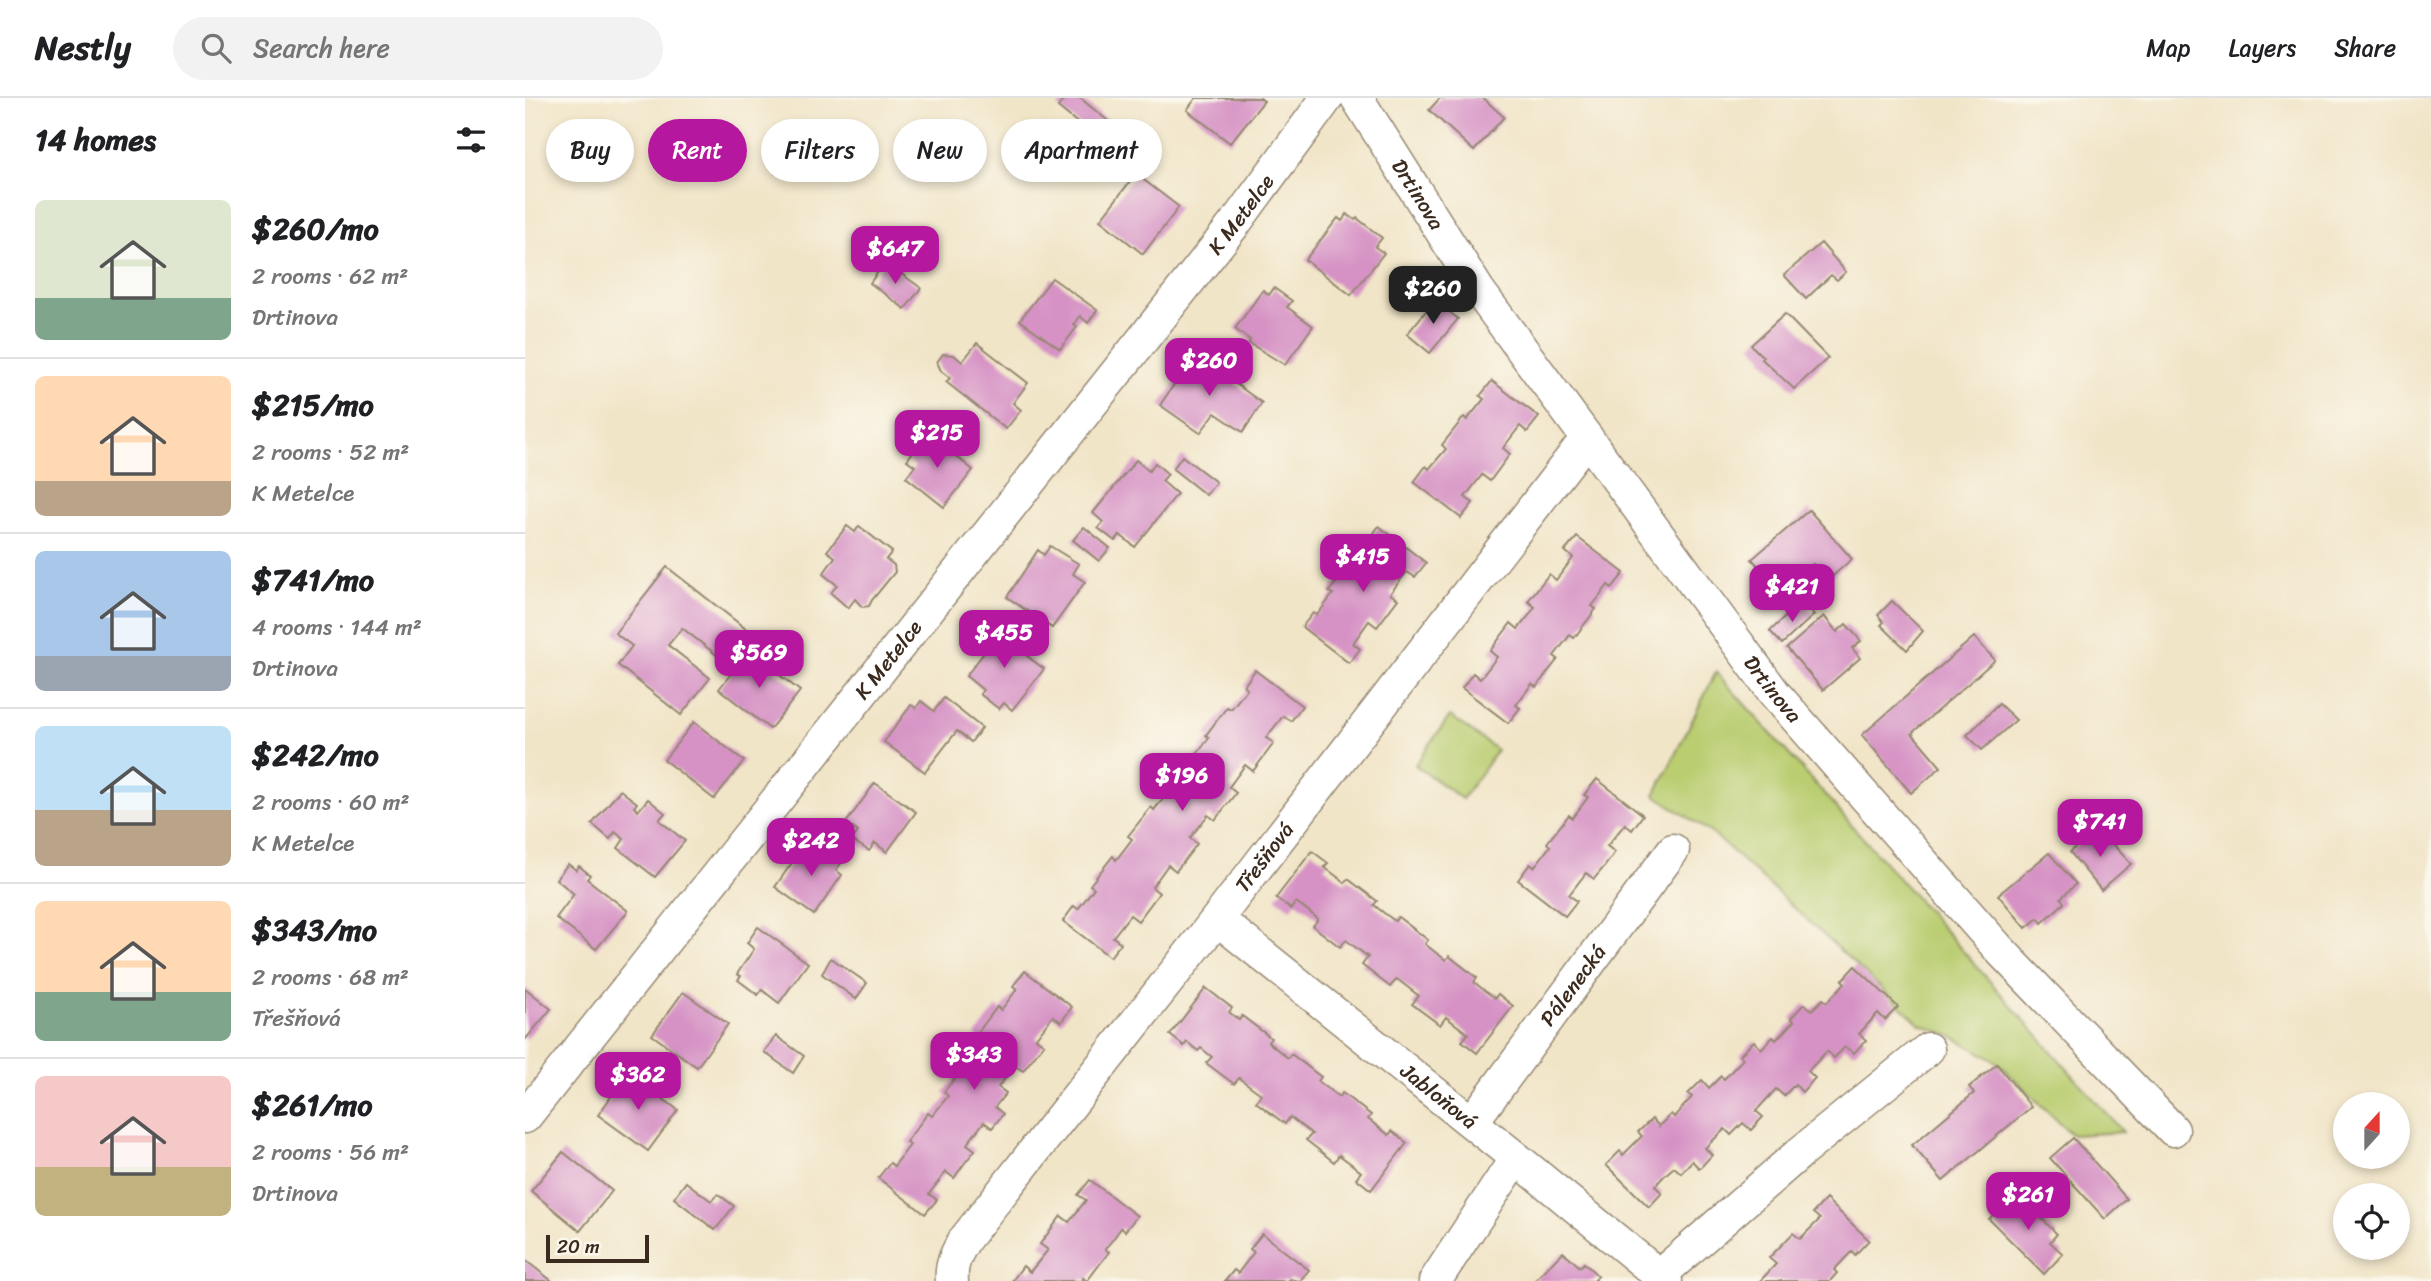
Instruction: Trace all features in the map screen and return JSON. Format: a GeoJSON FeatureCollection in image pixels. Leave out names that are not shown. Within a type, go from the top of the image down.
{"type":"FeatureCollection","features":[{"type":"Feature","properties":{"kind":"street","name":"K Metelce"},"geometry":{"type":"LineString","coordinates":[[525,1117],[1236,222],[1327,98]]}},
{"type":"Feature","properties":{"kind":"street","name":"Drtinova"},"geometry":{"type":"LineString","coordinates":[[1357,98],[1479,291],[1775,694],[1999,950],[2173,1130]]}},
{"type":"Feature","properties":{"kind":"street","name":"Třešňová"},"geometry":{"type":"LineString","coordinates":[[952,1281],[951,1273],[956,1254],[965,1239],[1217,919],[1587,438]]}},
{"type":"Feature","properties":{"kind":"street","name":"Pálenecká"},"geometry":{"type":"LineString","coordinates":[[1472,1122],[1673,850]]}},
{"type":"Feature","properties":{"kind":"street","name":"Jabloňová"},"geometry":{"type":"LineString","coordinates":[[1217,919],[1663,1278],[1801,1152],[1928,1049]]}},
{"type":"Feature","properties":{"kind":"street"},"geometry":{"type":"LineString","coordinates":[[1435,1281],[1516,1158]]}},
{"type":"Feature","properties":{"kind":"green space"},"geometry":{"type":"Polygon","coordinates":[[[1716,672],[2123,1132],[2072,1135],[1997,1062],[1953,1037],[1920,1024],[1717,837],[1655,795],[1716,672]]]}},
{"type":"Feature","properties":{"kind":"green space"},"geometry":{"type":"Polygon","coordinates":[[[1450,716],[1497,750],[1462,799],[1415,765],[1450,716]]]}},
{"type":"Feature","properties":{"kind":"building"},"geometry":{"type":"Polygon","coordinates":[[[1065,98],[1080,98],[1106,119],[1073,119],[1058,107],[1065,98]]]}},
{"type":"Feature","properties":{"kind":"building"},"geometry":{"type":"Polygon","coordinates":[[[1196,98],[1260,98],[1264,101],[1230,143],[1187,110],[1196,98]]]}},
{"type":"Feature","properties":{"kind":"building"},"geometry":{"type":"Polygon","coordinates":[[[1440,98],[1483,98],[1504,117],[1474,151],[1429,110],[1440,98]]]}},
{"type":"Feature","properties":{"kind":"building"},"geometry":{"type":"Polygon","coordinates":[[[1130,182],[1146,182],[1179,207],[1143,254],[1100,220],[1130,182]]]}},
{"type":"Feature","properties":{"kind":"building"},"geometry":{"type":"Polygon","coordinates":[[[1347,214],[1355,220],[1357,218],[1382,238],[1375,247],[1384,253],[1351,295],[1305,260],[1338,218],[1342,221],[1347,214]]]}},
{"type":"Feature","properties":{"kind":"building"},"geometry":{"type":"Polygon","coordinates":[[[1821,243],[1846,272],[1837,280],[1831,275],[1806,299],[1784,275],[1821,243]]]}},
{"type":"Feature","properties":{"kind":"building"},"geometry":{"type":"Polygon","coordinates":[[[885,262],[921,288],[905,309],[870,283],[885,262]]]}},
{"type":"Feature","properties":{"kind":"building"},"geometry":{"type":"Polygon","coordinates":[[[1052,278],[1097,310],[1088,323],[1080,316],[1074,325],[1077,327],[1060,349],[1020,320],[1052,278]]]}},
{"type":"Feature","properties":{"kind":"building"},"geometry":{"type":"Polygon","coordinates":[[[1274,288],[1292,301],[1287,307],[1313,326],[1285,365],[1249,343],[1250,340],[1235,329],[1263,290],[1269,295],[1274,288]]]}},
{"type":"Feature","properties":{"kind":"building"},"geometry":{"type":"Polygon","coordinates":[[[1435,300],[1458,319],[1430,353],[1407,334],[1435,300]]]}},
{"type":"Feature","properties":{"kind":"building"},"geometry":{"type":"Polygon","coordinates":[[[1785,314],[1828,358],[1794,389],[1751,345],[1785,314]]]}},
{"type":"Feature","properties":{"kind":"building"},"geometry":{"type":"Polygon","coordinates":[[[977,343],[1028,383],[1013,403],[1021,410],[1006,429],[946,382],[950,378],[941,371],[937,362],[943,354],[954,355],[962,362],[977,343]]]}},
{"type":"Feature","properties":{"kind":"building"},"geometry":{"type":"Polygon","coordinates":[[[1195,354],[1262,403],[1243,432],[1215,413],[1200,433],[1160,405],[1195,354]]]}},
{"type":"Feature","properties":{"kind":"building"},"geometry":{"type":"Polygon","coordinates":[[[1492,381],[1539,417],[1527,432],[1520,426],[1503,448],[1510,454],[1490,481],[1482,475],[1465,497],[1473,503],[1461,518],[1414,482],[1426,466],[1429,469],[1446,449],[1442,445],[1464,417],[1467,420],[1484,399],[1480,396],[1492,381]]]}},
{"type":"Feature","properties":{"kind":"building"},"geometry":{"type":"Polygon","coordinates":[[[927,433],[973,470],[944,507],[906,477],[915,466],[907,460],[927,433]]]}},
{"type":"Feature","properties":{"kind":"building"},"geometry":{"type":"Polygon","coordinates":[[[1182,456],[1216,482],[1206,495],[1173,469],[1182,456]]]}},
{"type":"Feature","properties":{"kind":"building"},"geometry":{"type":"Polygon","coordinates":[[[1136,460],[1149,471],[1155,463],[1168,474],[1162,481],[1177,494],[1135,547],[1120,535],[1115,541],[1098,528],[1103,522],[1093,513],[1136,460]]]}},
{"type":"Feature","properties":{"kind":"building"},"geometry":{"type":"Polygon","coordinates":[[[1809,510],[1852,559],[1827,581],[1813,564],[1780,591],[1752,559],[1809,510]]]}},
{"type":"Feature","properties":{"kind":"building"},"geometry":{"type":"Polygon","coordinates":[[[847,526],[855,532],[859,526],[892,552],[886,559],[894,565],[895,572],[869,606],[862,607],[855,599],[848,608],[831,593],[837,585],[823,574],[835,557],[827,551],[847,526]]]}},
{"type":"Feature","properties":{"kind":"building"},"geometry":{"type":"Polygon","coordinates":[[[1379,526],[1426,563],[1415,577],[1407,572],[1399,582],[1390,594],[1398,599],[1377,627],[1369,621],[1353,643],[1360,649],[1349,663],[1302,627],[1313,613],[1317,615],[1333,594],[1329,592],[1351,563],[1355,566],[1363,556],[1371,545],[1367,542],[1379,526]]]}},
{"type":"Feature","properties":{"kind":"building"},"geometry":{"type":"Polygon","coordinates":[[[1084,527],[1110,548],[1099,561],[1073,540],[1084,527]]]}},
{"type":"Feature","properties":{"kind":"building"},"geometry":{"type":"Polygon","coordinates":[[[1577,537],[1624,573],[1612,588],[1608,585],[1592,606],[1596,609],[1574,638],[1570,635],[1554,656],[1558,659],[1536,687],[1532,684],[1516,705],[1520,708],[1508,723],[1462,688],[1473,673],[1480,679],[1497,657],[1490,651],[1511,623],[1518,629],[1527,618],[1535,607],[1528,601],[1549,574],[1556,580],[1573,558],[1565,551],[1577,537]]]}},
{"type":"Feature","properties":{"kind":"building"},"geometry":{"type":"Polygon","coordinates":[[[1050,546],[1079,564],[1073,574],[1085,582],[1052,628],[1007,597],[1038,550],[1044,555],[1050,546]]]}},
{"type":"Feature","properties":{"kind":"building"},"geometry":{"type":"Polygon","coordinates":[[[667,567],[751,633],[727,663],[682,628],[668,645],[710,678],[681,715],[618,665],[632,646],[615,633],[667,567]]]}},
{"type":"Feature","properties":{"kind":"building"},"geometry":{"type":"Polygon","coordinates":[[[1892,601],[1923,631],[1907,650],[1881,625],[1884,622],[1878,615],[1892,601]]]}},
{"type":"Feature","properties":{"kind":"building"},"geometry":{"type":"Polygon","coordinates":[[[1805,604],[1814,615],[1782,644],[1770,631],[1794,609],[1805,604]]]}},
{"type":"Feature","properties":{"kind":"building"},"geometry":{"type":"Polygon","coordinates":[[[1824,616],[1837,632],[1846,624],[1861,641],[1852,648],[1860,658],[1823,690],[1787,648],[1824,616]]]}},
{"type":"Feature","properties":{"kind":"building"},"geometry":{"type":"Polygon","coordinates":[[[999,625],[1032,650],[1027,656],[1044,669],[1012,710],[1004,703],[999,709],[980,694],[983,690],[966,676],[983,654],[979,650],[999,625]]]}},
{"type":"Feature","properties":{"kind":"building"},"geometry":{"type":"Polygon","coordinates":[[[1974,637],[1995,660],[1912,733],[1941,767],[1911,793],[1862,735],[1974,637]]]}},
{"type":"Feature","properties":{"kind":"building"},"geometry":{"type":"Polygon","coordinates":[[[749,651],[800,691],[770,729],[719,689],[749,651]]]}},
{"type":"Feature","properties":{"kind":"building"},"geometry":{"type":"Polygon","coordinates":[[[1255,670],[1302,706],[1291,721],[1283,716],[1266,738],[1274,743],[1253,771],[1245,765],[1229,787],[1236,793],[1215,820],[1208,815],[1190,838],[1197,844],[1176,871],[1168,865],[1152,887],[1159,893],[1138,921],[1130,915],[1113,937],[1121,943],[1110,957],[1063,921],[1074,906],[1078,909],[1094,888],[1090,885],[1113,856],[1116,860],[1132,839],[1128,836],[1151,807],[1154,810],[1163,799],[1171,787],[1168,785],[1190,756],[1193,759],[1209,738],[1206,735],[1227,707],[1231,709],[1247,689],[1244,686],[1255,670]]]}},
{"type":"Feature","properties":{"kind":"building"},"geometry":{"type":"Polygon","coordinates":[[[944,698],[982,728],[971,742],[957,731],[925,772],[884,742],[911,705],[916,708],[921,701],[934,711],[944,698]]]}},
{"type":"Feature","properties":{"kind":"building"},"geometry":{"type":"Polygon","coordinates":[[[1999,704],[2016,720],[1982,750],[1967,735],[1999,704]]]}},
{"type":"Feature","properties":{"kind":"building"},"geometry":{"type":"Polygon","coordinates":[[[694,722],[744,761],[714,799],[664,760],[694,722]]]}},
{"type":"Feature","properties":{"kind":"building"},"geometry":{"type":"Polygon","coordinates":[[[1597,779],[1643,815],[1632,830],[1625,824],[1607,846],[1615,852],[1594,879],[1586,873],[1569,895],[1577,901],[1565,916],[1518,880],[1530,864],[1534,867],[1542,857],[1550,846],[1547,843],[1569,815],[1572,818],[1580,808],[1588,797],[1584,795],[1597,779]]]}},
{"type":"Feature","properties":{"kind":"building"},"geometry":{"type":"Polygon","coordinates":[[[875,783],[916,812],[887,852],[875,843],[869,851],[852,840],[858,832],[846,823],[875,783]]]}},
{"type":"Feature","properties":{"kind":"building"},"geometry":{"type":"Polygon","coordinates":[[[620,790],[637,803],[634,807],[638,811],[648,799],[665,813],[659,820],[685,841],[655,877],[618,848],[624,839],[615,832],[610,839],[592,824],[620,790]]]}},
{"type":"Feature","properties":{"kind":"building"},"geometry":{"type":"Polygon","coordinates":[[[2098,828],[2131,864],[2101,890],[2070,852],[2098,828]]]}},
{"type":"Feature","properties":{"kind":"building"},"geometry":{"type":"Polygon","coordinates":[[[813,841],[842,862],[836,870],[842,875],[814,915],[775,887],[803,847],[807,850],[813,841]]]}},
{"type":"Feature","properties":{"kind":"building"},"geometry":{"type":"Polygon","coordinates":[[[1312,851],[1328,863],[1324,867],[1345,883],[1348,879],[1377,901],[1374,905],[1384,913],[1395,921],[1398,917],[1428,940],[1425,944],[1435,952],[1446,960],[1449,956],[1477,978],[1474,982],[1485,991],[1495,998],[1498,994],[1513,1006],[1477,1053],[1462,1041],[1468,1034],[1446,1017],[1440,1025],[1412,1004],[1419,996],[1397,979],[1390,987],[1362,965],[1368,957],[1346,940],[1340,947],[1313,926],[1318,919],[1296,902],[1291,909],[1276,898],[1312,851]]]}},
{"type":"Feature","properties":{"kind":"building"},"geometry":{"type":"Polygon","coordinates":[[[2049,853],[2076,884],[2061,898],[2064,903],[2042,923],[2038,918],[2026,928],[1998,895],[2049,853]]]}},
{"type":"Feature","properties":{"kind":"building"},"geometry":{"type":"Polygon","coordinates":[[[568,864],[576,870],[579,866],[590,875],[587,879],[628,911],[596,949],[556,918],[574,894],[556,879],[568,864]]]}},
{"type":"Feature","properties":{"kind":"building"},"geometry":{"type":"Polygon","coordinates":[[[758,927],[808,963],[779,1003],[762,990],[758,995],[738,980],[741,976],[737,974],[754,949],[747,943],[758,927]]]}},
{"type":"Feature","properties":{"kind":"building"},"geometry":{"type":"Polygon","coordinates":[[[831,958],[867,983],[856,999],[822,974],[831,958]]]}},
{"type":"Feature","properties":{"kind":"building"},"geometry":{"type":"Polygon","coordinates":[[[1855,966],[1898,1007],[1885,1020],[1878,1013],[1859,1034],[1866,1040],[1854,1053],[1845,1047],[1834,1058],[1827,1051],[1808,1071],[1815,1078],[1802,1092],[1795,1084],[1784,1096],[1776,1089],[1756,1111],[1763,1117],[1751,1130],[1743,1123],[1731,1135],[1725,1129],[1705,1148],[1712,1155],[1702,1166],[1699,1168],[1692,1161],[1681,1173],[1674,1167],[1655,1186],[1662,1193],[1649,1207],[1606,1165],[1620,1151],[1623,1155],[1642,1136],[1638,1132],[1652,1119],[1659,1126],[1671,1114],[1674,1117],[1692,1097],[1688,1094],[1702,1080],[1709,1088],[1721,1076],[1724,1079],[1743,1059],[1740,1055],[1754,1041],[1761,1049],[1773,1037],[1776,1040],[1794,1021],[1791,1018],[1804,1004],[1812,1010],[1823,999],[1827,1002],[1845,983],[1842,980],[1855,966]]]}},
{"type":"Feature","properties":{"kind":"building"},"geometry":{"type":"Polygon","coordinates":[[[1025,971],[1072,1007],[1061,1022],[1053,1016],[1036,1038],[1044,1044],[1023,1071],[1015,1066],[998,1087],[1006,1093],[995,1107],[1003,1114],[992,1128],[984,1122],[967,1144],[975,1150],[954,1178],[946,1172],[929,1194],[937,1200],[925,1214],[878,1178],[890,1163],[894,1166],[910,1145],[906,1142],[928,1113],[932,1116],[948,1096],[944,1092],[955,1078],[947,1072],[959,1056],[963,1059],[979,1039],[975,1036],[997,1007],[1001,1010],[1017,989],[1013,986],[1025,971]]]}},
{"type":"Feature","properties":{"kind":"building"},"geometry":{"type":"Polygon","coordinates":[[[525,988],[551,1009],[525,1040],[525,988]]]}},
{"type":"Feature","properties":{"kind":"building"},"geometry":{"type":"Polygon","coordinates":[[[1206,988],[1232,1008],[1229,1012],[1239,1020],[1242,1016],[1271,1038],[1268,1042],[1288,1058],[1291,1054],[1321,1077],[1318,1081],[1339,1097],[1342,1093],[1371,1115],[1368,1119],[1389,1135],[1392,1131],[1407,1143],[1371,1190],[1356,1178],[1361,1172],[1339,1155],[1334,1162],[1306,1140],[1312,1134],[1290,1117],[1285,1124],[1256,1102],[1261,1094],[1239,1078],[1234,1084],[1206,1063],[1212,1057],[1201,1048],[1198,1051],[1187,1042],[1184,1046],[1170,1035],[1206,988]]]}},
{"type":"Feature","properties":{"kind":"building"},"geometry":{"type":"Polygon","coordinates":[[[683,992],[728,1024],[697,1067],[652,1035],[683,992]]]}},
{"type":"Feature","properties":{"kind":"building"},"geometry":{"type":"Polygon","coordinates":[[[776,1036],[804,1056],[793,1073],[764,1052],[776,1036]]]}},
{"type":"Feature","properties":{"kind":"building"},"geometry":{"type":"Polygon","coordinates":[[[1997,1064],[2031,1107],[1943,1181],[1912,1145],[1974,1093],[1969,1087],[1997,1064]]]}},
{"type":"Feature","properties":{"kind":"building"},"geometry":{"type":"Polygon","coordinates":[[[628,1073],[678,1110],[648,1151],[598,1115],[628,1073]]]}},
{"type":"Feature","properties":{"kind":"building"},"geometry":{"type":"Polygon","coordinates":[[[2073,1138],[2127,1199],[2105,1219],[2050,1158],[2073,1138]]]}},
{"type":"Feature","properties":{"kind":"building"},"geometry":{"type":"Polygon","coordinates":[[[563,1152],[612,1191],[580,1231],[531,1191],[563,1152]]]}},
{"type":"Feature","properties":{"kind":"building"},"geometry":{"type":"Polygon","coordinates":[[[1090,1180],[1137,1216],[1125,1231],[1121,1228],[1105,1249],[1109,1252],[1087,1281],[1083,1278],[1081,1281],[1012,1281],[1023,1266],[1030,1272],[1048,1250],[1040,1244],[1061,1216],[1069,1222],[1086,1200],[1078,1195],[1090,1180]]]}},
{"type":"Feature","properties":{"kind":"building"},"geometry":{"type":"Polygon","coordinates":[[[686,1182],[711,1201],[718,1194],[734,1206],[715,1230],[674,1198],[686,1182]]]}},
{"type":"Feature","properties":{"kind":"building"},"geometry":{"type":"Polygon","coordinates":[[[2016,1192],[2057,1234],[2050,1242],[2063,1254],[2044,1274],[1989,1219],[2016,1192]]]}},
{"type":"Feature","properties":{"kind":"building"},"geometry":{"type":"Polygon","coordinates":[[[1826,1199],[1869,1240],[1855,1255],[1852,1251],[1834,1270],[1837,1273],[1830,1281],[1760,1281],[1776,1264],[1769,1258],[1793,1233],[1800,1239],[1820,1219],[1813,1213],[1826,1199]]]}},
{"type":"Feature","properties":{"kind":"building"},"geometry":{"type":"Polygon","coordinates":[[[1262,1234],[1309,1270],[1300,1281],[1225,1281],[1234,1270],[1238,1273],[1254,1252],[1250,1249],[1262,1234]]]}},
{"type":"Feature","properties":{"kind":"building"},"geometry":{"type":"Polygon","coordinates":[[[1563,1252],[1580,1267],[1584,1263],[1598,1276],[1594,1281],[1534,1281],[1563,1252]]]}},
{"type":"Feature","properties":{"kind":"building"},"geometry":{"type":"Polygon","coordinates":[[[525,1260],[552,1281],[525,1281],[525,1260]]]}}]}
